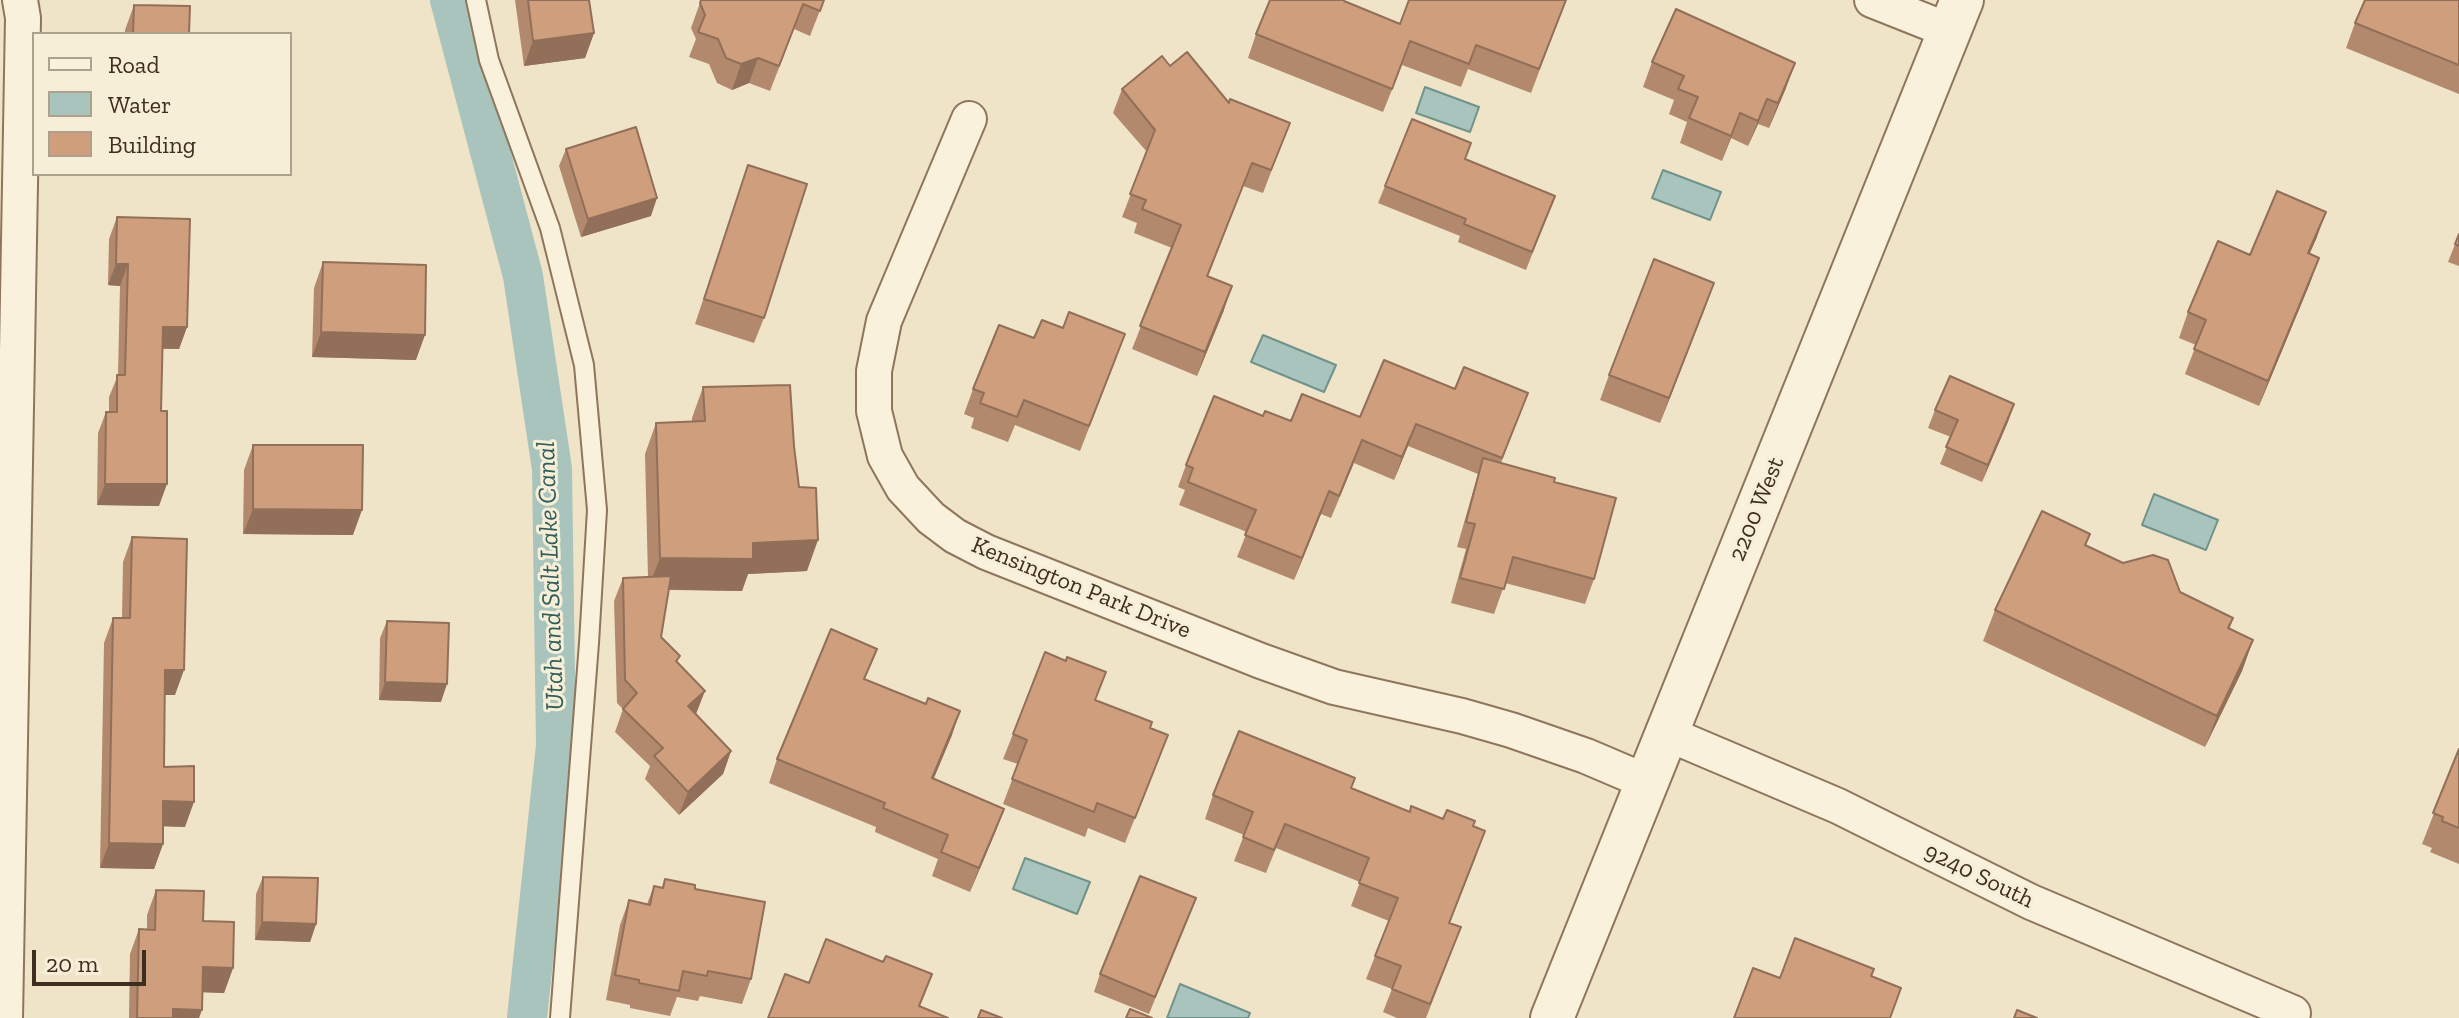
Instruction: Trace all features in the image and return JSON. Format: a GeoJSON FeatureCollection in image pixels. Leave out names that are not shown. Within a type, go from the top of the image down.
{"type":"FeatureCollection","features":[{"type":"Feature","properties":{"kind":"street"},"geometry":{"type":"LineString","coordinates":[[5,1018],[23,34],[20,0]]}},
{"type":"Feature","properties":{"kind":"street"},"geometry":{"type":"LineString","coordinates":[[1872,0],[1956,15]]}},
{"type":"Feature","properties":{"kind":"street","name":"2200 West"},"geometry":{"type":"LineString","coordinates":[[1552,1018],[1956,15]]}},
{"type":"Feature","properties":{"kind":"street","name":"Kensington Park Drive"},"geometry":{"type":"LineString","coordinates":[[969,119],[884,321],[874,371],[874,411],[885,456],[903,488],[931,518],[955,536],[986,552],[1261,661],[1334,687],[1511,730],[1586,756],[1647,782]]}},
{"type":"Feature","properties":{"kind":"street","name":"9240 South"},"geometry":{"type":"LineString","coordinates":[[1666,733],[1838,806],[2031,902],[2293,1013]]}},
{"type":"Feature","properties":{"kind":"lane"},"geometry":{"type":"LineString","coordinates":[[476,0],[489,60],[550,228],[584,365],[597,510],[560,1018]]}},
{"type":"Feature","properties":{"kind":"water"},"geometry":{"type":"Polygon","coordinates":[[[1425,87],[1479,107],[1470,132],[1416,113],[1425,87]]]}},
{"type":"Feature","properties":{"kind":"water"},"geometry":{"type":"Polygon","coordinates":[[[1663,170],[1721,192],[1710,220],[1652,198],[1663,170]]]}},
{"type":"Feature","properties":{"kind":"water"},"geometry":{"type":"Polygon","coordinates":[[[1263,335],[1336,365],[1324,392],[1251,362],[1263,335]]]}},
{"type":"Feature","properties":{"kind":"water"},"geometry":{"type":"Polygon","coordinates":[[[2154,494],[2218,520],[2206,550],[2142,525],[2154,494]]]}},
{"type":"Feature","properties":{"kind":"water"},"geometry":{"type":"Polygon","coordinates":[[[1025,858],[1090,882],[1077,914],[1013,889],[1025,858]]]}},
{"type":"Feature","properties":{"kind":"water"},"geometry":{"type":"Polygon","coordinates":[[[1180,984],[1250,1013],[1248,1018],[1167,1018],[1180,984]]]}},
{"type":"Feature","properties":{"kind":"building"},"geometry":{"type":"Polygon","coordinates":[[[528,0],[589,0],[594,33],[533,41],[528,0]]]}},
{"type":"Feature","properties":{"kind":"building"},"geometry":{"type":"Polygon","coordinates":[[[701,0],[824,0],[820,11],[803,4],[779,66],[758,58],[741,64],[726,58],[718,39],[698,32],[705,15],[701,0]]]}},
{"type":"Feature","properties":{"kind":"building"},"geometry":{"type":"Polygon","coordinates":[[[1270,0],[1344,0],[1400,24],[1409,0],[1566,0],[1539,69],[1476,45],[1469,64],[1410,41],[1392,89],[1256,34],[1270,0]]]}},
{"type":"Feature","properties":{"kind":"building"},"geometry":{"type":"Polygon","coordinates":[[[2365,0],[2459,0],[2459,65],[2355,23],[2365,0]]]}},
{"type":"Feature","properties":{"kind":"building"},"geometry":{"type":"Polygon","coordinates":[[[134,5],[190,6],[189,32],[133,32],[134,5]]]}},
{"type":"Feature","properties":{"kind":"building"},"geometry":{"type":"Polygon","coordinates":[[[1676,9],[1795,63],[1778,103],[1767,99],[1758,121],[1740,113],[1731,136],[1689,118],[1698,97],[1678,89],[1684,76],[1652,62],[1676,9]]]}},
{"type":"Feature","properties":{"kind":"building"},"geometry":{"type":"Polygon","coordinates":[[[1187,52],[1229,103],[1230,99],[1290,123],[1271,170],[1252,163],[1207,276],[1232,286],[1205,352],[1140,326],[1181,225],[1142,209],[1146,200],[1130,194],[1155,130],[1122,89],[1162,56],[1170,66],[1187,52]]]}},
{"type":"Feature","properties":{"kind":"building"},"geometry":{"type":"Polygon","coordinates":[[[1412,119],[1471,143],[1465,159],[1555,196],[1532,252],[1464,224],[1466,219],[1385,186],[1412,119]]]}},
{"type":"Feature","properties":{"kind":"building"},"geometry":{"type":"Polygon","coordinates":[[[636,127],[657,198],[588,219],[566,149],[636,127]]]}},
{"type":"Feature","properties":{"kind":"building"},"geometry":{"type":"Polygon","coordinates":[[[748,165],[807,184],[764,318],[704,299],[748,165]]]}},
{"type":"Feature","properties":{"kind":"building"},"geometry":{"type":"Polygon","coordinates":[[[2277,191],[2326,212],[2308,253],[2319,258],[2268,381],[2194,349],[2206,320],[2188,312],[2218,241],[2250,255],[2277,191]]]}},
{"type":"Feature","properties":{"kind":"building"},"geometry":{"type":"Polygon","coordinates":[[[117,217],[190,219],[187,327],[163,327],[161,411],[167,411],[167,484],[105,484],[106,412],[117,412],[117,375],[125,375],[128,264],[116,264],[117,217]]]}},
{"type":"Feature","properties":{"kind":"building"},"geometry":{"type":"Polygon","coordinates":[[[1654,259],[1714,283],[1669,398],[1609,375],[1654,259]]]}},
{"type":"Feature","properties":{"kind":"building"},"geometry":{"type":"Polygon","coordinates":[[[323,262],[426,265],[425,335],[321,332],[323,262]]]}},
{"type":"Feature","properties":{"kind":"building"},"geometry":{"type":"Polygon","coordinates":[[[1069,312],[1125,334],[1089,426],[1024,400],[1017,417],[980,403],[984,393],[973,389],[999,325],[1034,338],[1042,320],[1063,328],[1069,312]]]}},
{"type":"Feature","properties":{"kind":"building"},"geometry":{"type":"Polygon","coordinates":[[[1384,360],[1455,389],[1464,367],[1528,393],[1502,458],[1416,424],[1402,457],[1362,440],[1339,496],[1329,491],[1302,558],[1245,535],[1256,510],[1188,482],[1193,468],[1186,465],[1214,396],[1263,416],[1265,411],[1291,421],[1302,394],[1360,417],[1384,360]]]}},
{"type":"Feature","properties":{"kind":"building"},"geometry":{"type":"Polygon","coordinates":[[[1950,376],[2014,404],[1988,465],[1946,447],[1958,420],[1935,410],[1950,376]]]}},
{"type":"Feature","properties":{"kind":"building"},"geometry":{"type":"Polygon","coordinates":[[[790,385],[799,487],[816,488],[818,540],[753,543],[753,559],[660,558],[656,423],[705,421],[703,387],[790,385]]]}},
{"type":"Feature","properties":{"kind":"building"},"geometry":{"type":"Polygon","coordinates":[[[253,445],[363,445],[362,510],[253,509],[253,445]]]}},
{"type":"Feature","properties":{"kind":"building"},"geometry":{"type":"Polygon","coordinates":[[[1483,458],[1555,478],[1554,482],[1616,498],[1594,579],[1513,557],[1504,589],[1460,578],[1475,524],[1466,522],[1483,458]]]}},
{"type":"Feature","properties":{"kind":"building"},"geometry":{"type":"Polygon","coordinates":[[[2042,511],[2090,534],[2085,545],[2123,563],[2153,555],[2168,560],[2180,592],[2233,618],[2228,628],[2253,640],[2217,716],[1995,610],[2042,511]]]}},
{"type":"Feature","properties":{"kind":"building"},"geometry":{"type":"Polygon","coordinates":[[[132,537],[187,539],[184,670],[165,670],[164,767],[194,766],[194,802],[163,801],[163,844],[109,843],[113,618],[130,618],[132,537]]]}},
{"type":"Feature","properties":{"kind":"building"},"geometry":{"type":"Polygon","coordinates":[[[671,576],[661,637],[680,656],[676,661],[705,691],[688,706],[731,751],[688,792],[654,756],[663,748],[623,709],[637,693],[625,680],[623,578],[671,576]]]}},
{"type":"Feature","properties":{"kind":"building"},"geometry":{"type":"Polygon","coordinates":[[[387,621],[449,623],[447,684],[385,682],[387,621]]]}},
{"type":"Feature","properties":{"kind":"building"},"geometry":{"type":"Polygon","coordinates":[[[831,629],[877,649],[864,679],[926,704],[928,698],[960,711],[932,778],[1004,809],[979,868],[941,852],[948,835],[883,808],[885,803],[777,759],[831,629]]]}},
{"type":"Feature","properties":{"kind":"building"},"geometry":{"type":"Polygon","coordinates":[[[1045,652],[1106,672],[1095,700],[1152,722],[1150,728],[1168,735],[1135,818],[1097,803],[1094,812],[1012,779],[1027,740],[1013,734],[1045,652]]]}},
{"type":"Feature","properties":{"kind":"building"},"geometry":{"type":"Polygon","coordinates":[[[1239,731],[1355,778],[1351,788],[1410,812],[1411,806],[1443,819],[1447,810],[1475,821],[1473,826],[1485,831],[1449,923],[1461,927],[1430,1004],[1392,989],[1401,966],[1375,956],[1398,898],[1359,883],[1369,858],[1285,824],[1274,850],[1243,837],[1253,812],[1213,795],[1239,731]]]}},
{"type":"Feature","properties":{"kind":"building"},"geometry":{"type":"Polygon","coordinates":[[[2459,749],[2459,828],[2442,821],[2443,817],[2433,813],[2459,749]]]}},
{"type":"Feature","properties":{"kind":"building"},"geometry":{"type":"Polygon","coordinates":[[[1140,876],[1196,898],[1155,997],[1100,974],[1140,876]]]}},
{"type":"Feature","properties":{"kind":"building"},"geometry":{"type":"Polygon","coordinates":[[[263,877],[318,878],[316,924],[262,922],[263,877]]]}},
{"type":"Feature","properties":{"kind":"building"},"geometry":{"type":"Polygon","coordinates":[[[665,879],[695,885],[695,889],[765,902],[751,979],[708,971],[707,976],[683,971],[679,991],[615,975],[629,900],[650,905],[654,886],[663,888],[665,879]]]}},
{"type":"Feature","properties":{"kind":"building"},"geometry":{"type":"Polygon","coordinates":[[[156,890],[204,891],[203,921],[234,922],[233,968],[203,967],[202,1010],[173,1009],[173,1018],[137,1018],[139,929],[155,930],[156,890]]]}},
{"type":"Feature","properties":{"kind":"building"},"geometry":{"type":"Polygon","coordinates":[[[1795,938],[1874,969],[1871,976],[1901,988],[1890,1018],[1734,1018],[1753,968],[1780,978],[1795,938]]]}},
{"type":"Feature","properties":{"kind":"building"},"geometry":{"type":"Polygon","coordinates":[[[826,939],[883,962],[886,956],[932,974],[919,1006],[948,1018],[768,1018],[785,974],[809,983],[826,939]]]}},
{"type":"Feature","properties":{"kind":"building"},"geometry":{"type":"Polygon","coordinates":[[[1130,1009],[1152,1018],[1126,1018],[1130,1009]]]}},
{"type":"Feature","properties":{"kind":"building"},"geometry":{"type":"Polygon","coordinates":[[[981,1010],[1002,1018],[978,1018],[981,1010]]]}},
{"type":"Feature","properties":{"kind":"building"},"geometry":{"type":"Polygon","coordinates":[[[2017,1010],[2037,1018],[2014,1018],[2017,1010]]]}},
{"type":"Feature","properties":{"kind":"waterway","name":"Utah and Salt Lake Canal"},"geometry":{"type":"LineString","coordinates":[[450,0],[523,276],[552,469],[556,745],[527,1018]]}}]}
